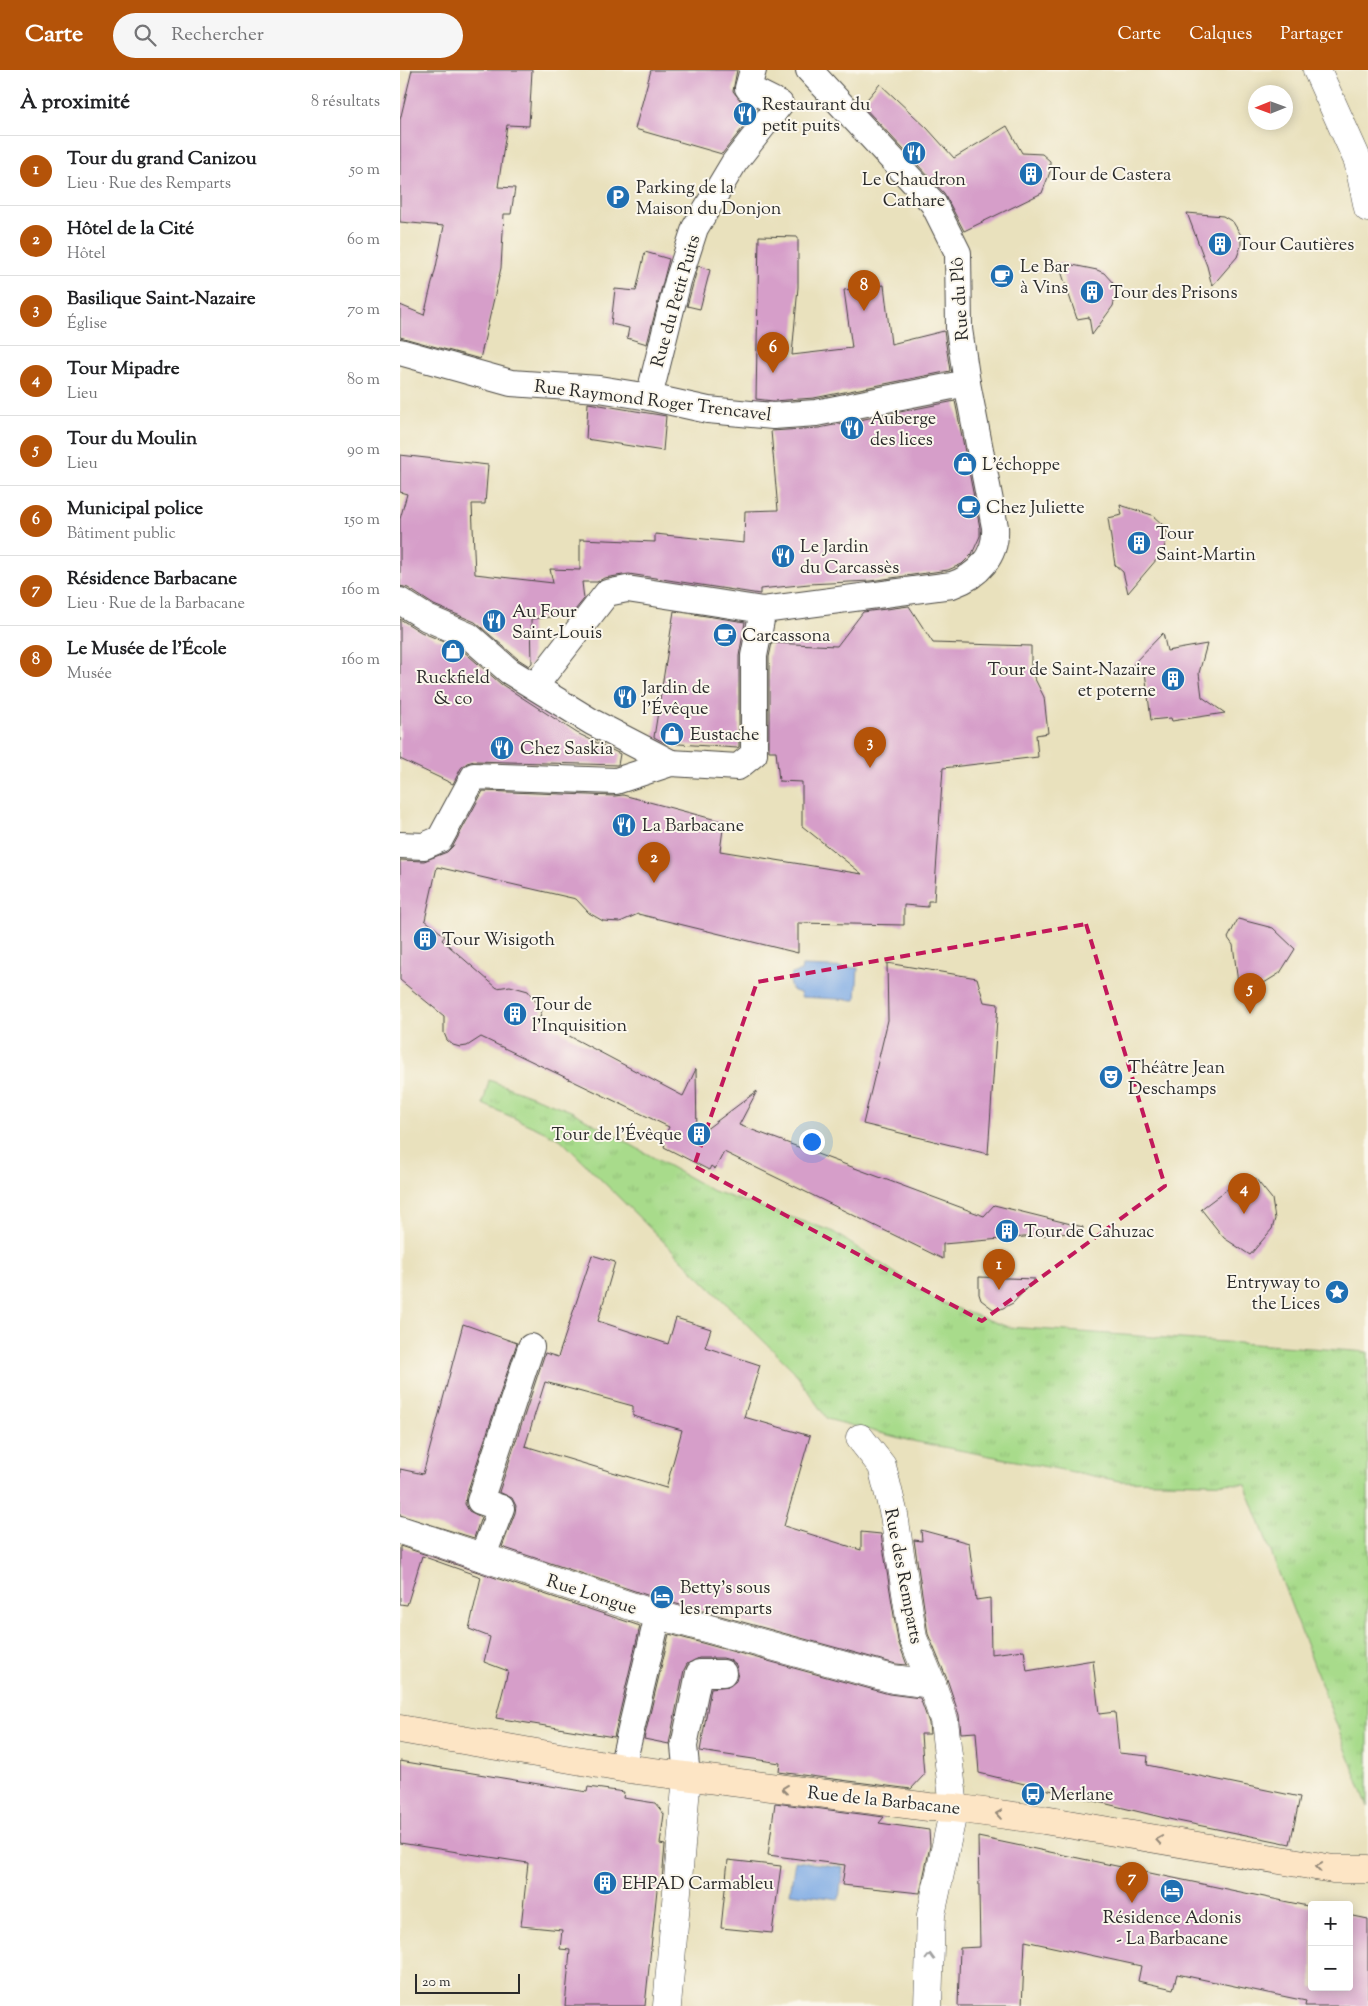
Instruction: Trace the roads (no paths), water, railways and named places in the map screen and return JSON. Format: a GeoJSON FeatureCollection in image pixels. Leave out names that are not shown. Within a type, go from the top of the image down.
{"type":"FeatureCollection","features":[{"type":"Feature","properties":{"kind":"main road","name":"Rue de la Barbacane"},"geometry":{"type":"LineString","coordinates":[[400,1729],[622,1768],[1044,1820],[1333,1869],[1368,1869]]}},
{"type":"Feature","properties":{"kind":"street","name":"Rue du Petit Puits"},"geometry":{"type":"LineString","coordinates":[[649,397],[678,281],[695,228],[734,163],[780,104],[748,88],[753,70]]}},
{"type":"Feature","properties":{"kind":"street","name":"Rue du Plô"},"geometry":{"type":"LineString","coordinates":[[535,686],[606,593],[627,589],[763,610],[940,588],[964,581],[983,567],[990,557],[995,540],[993,520],[967,383],[959,329],[958,253],[933,203],[809,70]]}},
{"type":"Feature","properties":{"kind":"street"},"geometry":{"type":"LineString","coordinates":[[1318,70],[1358,161],[1368,208]]}},
{"type":"Feature","properties":{"kind":"street","name":"Rue Raymond Roger Trencavel"},"geometry":{"type":"LineString","coordinates":[[400,352],[511,383],[600,389],[708,410],[773,416],[816,413],[967,383]]}},
{"type":"Feature","properties":{"kind":"street"},"geometry":{"type":"LineString","coordinates":[[400,601],[428,618],[470,636],[509,671],[592,722],[671,763]]}},
{"type":"Feature","properties":{"kind":"street"},"geometry":{"type":"LineString","coordinates":[[400,845],[424,846],[440,839],[474,776],[616,781],[671,763],[738,767],[754,754],[754,656],[763,610]]}},
{"type":"Feature","properties":{"kind":"street"},"geometry":{"type":"LineString","coordinates":[[482,1558],[501,1508],[480,1501],[531,1347]]}},
{"type":"Feature","properties":{"kind":"street","name":"Rue des Remparts"},"geometry":{"type":"LineString","coordinates":[[860,1438],[882,1466],[894,1515],[913,1638],[932,1684],[944,1720],[954,1808],[931,1915],[928,2006]]}},
{"type":"Feature","properties":{"kind":"street","name":"Rue Longue"},"geometry":{"type":"LineString","coordinates":[[400,1530],[658,1615],[894,1679],[932,1684]]}},
{"type":"Feature","properties":{"kind":"street"},"geometry":{"type":"LineString","coordinates":[[622,1768],[658,1615]]}},
{"type":"Feature","properties":{"kind":"street"},"geometry":{"type":"LineString","coordinates":[[667,2006],[687,1776],[684,1746],[699,1673],[723,1673]]}},
{"type":"Feature","properties":{"kind":"water"},"geometry":{"type":"Polygon","coordinates":[[[802,966],[858,968],[856,1000],[801,997],[800,993],[792,990],[789,982],[792,974],[801,971],[802,966]]]}},
{"type":"Feature","properties":{"kind":"water"},"geometry":{"type":"Polygon","coordinates":[[[795,1861],[843,1867],[839,1899],[790,1893],[795,1861]]]}},
{"type":"Feature","properties":{"kind":"place","name":"Restaurant du petit puits"},"geometry":{"type":"Point","coordinates":[745,114]}},
{"type":"Feature","properties":{"kind":"place","name":"Le Chaudron Cathare"},"geometry":{"type":"Point","coordinates":[914,153]}},
{"type":"Feature","properties":{"kind":"place","name":"Tour de Castera"},"geometry":{"type":"Point","coordinates":[1031,174]}},
{"type":"Feature","properties":{"kind":"place","name":"Parking de la Maison du Donjon"},"geometry":{"type":"Point","coordinates":[618,197]}},
{"type":"Feature","properties":{"kind":"place","name":"Tour Cautières"},"geometry":{"type":"Point","coordinates":[1220,244]}},
{"type":"Feature","properties":{"kind":"place","name":"Le Bar à Vins"},"geometry":{"type":"Point","coordinates":[1002,276]}},
{"type":"Feature","properties":{"kind":"place","name":"Tour des Prisons"},"geometry":{"type":"Point","coordinates":[1092,292]}},
{"type":"Feature","properties":{"kind":"place","name":"Le Musée de l'École"},"geometry":{"type":"Point","coordinates":[864,311]}},
{"type":"Feature","properties":{"kind":"place","name":"Municipal police"},"geometry":{"type":"Point","coordinates":[773,373]}},
{"type":"Feature","properties":{"kind":"place","name":"Auberge des lices"},"geometry":{"type":"Point","coordinates":[852,428]}},
{"type":"Feature","properties":{"kind":"place","name":"L'échoppe"},"geometry":{"type":"Point","coordinates":[965,464]}},
{"type":"Feature","properties":{"kind":"place","name":"Chez Juliette"},"geometry":{"type":"Point","coordinates":[969,507]}},
{"type":"Feature","properties":{"kind":"place","name":"Tour Saint-Martin"},"geometry":{"type":"Point","coordinates":[1139,543]}},
{"type":"Feature","properties":{"kind":"place","name":"Le Jardin du Carcassès"},"geometry":{"type":"Point","coordinates":[783,556]}},
{"type":"Feature","properties":{"kind":"place","name":"Au Four Saint-Louis"},"geometry":{"type":"Point","coordinates":[494,621]}},
{"type":"Feature","properties":{"kind":"place","name":"Carcassona"},"geometry":{"type":"Point","coordinates":[725,635]}},
{"type":"Feature","properties":{"kind":"place","name":"Ruckfield & co"},"geometry":{"type":"Point","coordinates":[453,651]}},
{"type":"Feature","properties":{"kind":"place","name":"Tour de Saint-Nazaire et poterne"},"geometry":{"type":"Point","coordinates":[1173,679]}},
{"type":"Feature","properties":{"kind":"place","name":"Jardin de l'Évêque"},"geometry":{"type":"Point","coordinates":[625,697]}},
{"type":"Feature","properties":{"kind":"place","name":"Eustache"},"geometry":{"type":"Point","coordinates":[672,734]}},
{"type":"Feature","properties":{"kind":"place","name":"Chez Saskia"},"geometry":{"type":"Point","coordinates":[502,748]}},
{"type":"Feature","properties":{"kind":"place","name":"Basilique Saint-Nazaire"},"geometry":{"type":"Point","coordinates":[870,768]}},
{"type":"Feature","properties":{"kind":"place","name":"La Barbacane"},"geometry":{"type":"Point","coordinates":[624,825]}},
{"type":"Feature","properties":{"kind":"place","name":"Hôtel de la Cité"},"geometry":{"type":"Point","coordinates":[654,883]}},
{"type":"Feature","properties":{"kind":"place","name":"Tour Wisigoth"},"geometry":{"type":"Point","coordinates":[425,939]}},
{"type":"Feature","properties":{"kind":"place","name":"Tour de l'Inquisition"},"geometry":{"type":"Point","coordinates":[515,1014]}},
{"type":"Feature","properties":{"kind":"place","name":"Tour du Moulin"},"geometry":{"type":"Point","coordinates":[1250,1014]}},
{"type":"Feature","properties":{"kind":"place","name":"Théâtre Jean Deschamps"},"geometry":{"type":"Point","coordinates":[1111,1077]}},
{"type":"Feature","properties":{"kind":"place","name":"Tour de l'Évêque"},"geometry":{"type":"Point","coordinates":[699,1134]}},
{"type":"Feature","properties":{"kind":"place","name":"Tour Mipadre"},"geometry":{"type":"Point","coordinates":[1244,1214]}},
{"type":"Feature","properties":{"kind":"place","name":"Tour de Cahuzac"},"geometry":{"type":"Point","coordinates":[1007,1231]}},
{"type":"Feature","properties":{"kind":"place","name":"Tour du grand Canizou"},"geometry":{"type":"Point","coordinates":[999,1290]}},
{"type":"Feature","properties":{"kind":"place","name":"Entryway to the Lices"},"geometry":{"type":"Point","coordinates":[1337,1292]}},
{"type":"Feature","properties":{"kind":"place","name":"Betty's sous les remparts"},"geometry":{"type":"Point","coordinates":[662,1597]}},
{"type":"Feature","properties":{"kind":"place","name":"Merlane"},"geometry":{"type":"Point","coordinates":[1033,1794]}},
{"type":"Feature","properties":{"kind":"place","name":"EHPAD Carmableu"},"geometry":{"type":"Point","coordinates":[605,1883]}},
{"type":"Feature","properties":{"kind":"place","name":"Résidence Adonis - La Barbacane"},"geometry":{"type":"Point","coordinates":[1172,1891]}},
{"type":"Feature","properties":{"kind":"place","name":"Résidence Barbacane"},"geometry":{"type":"Point","coordinates":[1132,1903]}}]}
